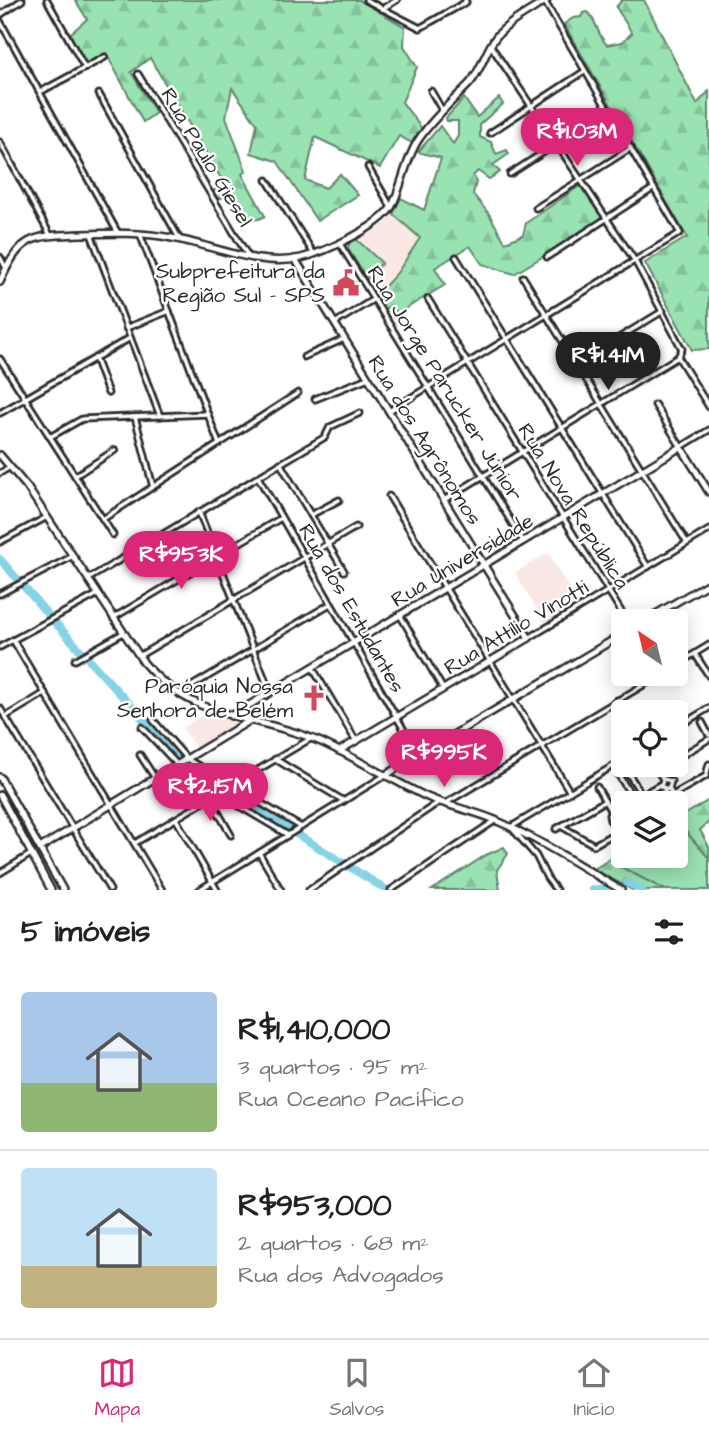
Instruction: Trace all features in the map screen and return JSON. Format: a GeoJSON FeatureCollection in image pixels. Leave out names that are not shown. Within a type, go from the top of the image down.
{"type":"FeatureCollection","features":[{"type":"Feature","properties":{"kind":"street"},"geometry":{"type":"LineString","coordinates":[[0,15],[22,0]]}},
{"type":"Feature","properties":{"kind":"street"},"geometry":{"type":"LineString","coordinates":[[47,0],[85,68]]}},
{"type":"Feature","properties":{"kind":"street"},"geometry":{"type":"LineString","coordinates":[[366,0],[420,28],[466,2],[465,0]]}},
{"type":"Feature","properties":{"kind":"street"},"geometry":{"type":"LineString","coordinates":[[382,9],[397,0]]}},
{"type":"Feature","properties":{"kind":"street"},"geometry":{"type":"LineString","coordinates":[[0,282],[12,257],[23,244],[50,235],[140,234],[180,240],[248,256],[295,259],[314,254],[378,222],[391,207],[411,152],[420,138],[479,72],[501,32],[545,1],[681,233],[389,411]]}},
{"type":"Feature","properties":{"kind":"street"},"geometry":{"type":"LineString","coordinates":[[0,21],[118,233]]}},
{"type":"Feature","properties":{"kind":"street"},"geometry":{"type":"LineString","coordinates":[[444,500],[678,358],[682,349],[635,261],[491,46]]}},
{"type":"Feature","properties":{"kind":"street"},"geometry":{"type":"LineString","coordinates":[[40,92],[106,57]]}},
{"type":"Feature","properties":{"kind":"street"},"geometry":{"type":"LineString","coordinates":[[490,133],[586,71]]}},
{"type":"Feature","properties":{"kind":"street","name":"Rua Paulo Giesel"},"geometry":{"type":"LineString","coordinates":[[138,74],[248,256]]}},
{"type":"Feature","properties":{"kind":"street"},"geometry":{"type":"LineString","coordinates":[[431,91],[443,112]]}},
{"type":"Feature","properties":{"kind":"street"},"geometry":{"type":"LineString","coordinates":[[99,94],[180,240]]}},
{"type":"Feature","properties":{"kind":"street"},"geometry":{"type":"LineString","coordinates":[[510,174],[609,110]]}},
{"type":"Feature","properties":{"kind":"street"},"geometry":{"type":"LineString","coordinates":[[0,142],[50,235]]}},
{"type":"Feature","properties":{"kind":"street"},"geometry":{"type":"LineString","coordinates":[[536,208],[631,148]]}},
{"type":"Feature","properties":{"kind":"street"},"geometry":{"type":"LineString","coordinates":[[368,167],[391,207]]}},
{"type":"Feature","properties":{"kind":"street"},"geometry":{"type":"LineString","coordinates":[[267,180],[314,254]]}},
{"type":"Feature","properties":{"kind":"street"},"geometry":{"type":"LineString","coordinates":[[547,257],[654,188]]}},
{"type":"Feature","properties":{"kind":"street"},"geometry":{"type":"LineString","coordinates":[[91,234],[160,416]]}},
{"type":"Feature","properties":{"kind":"street"},"geometry":{"type":"LineString","coordinates":[[140,234],[219,444]]}},
{"type":"Feature","properties":{"kind":"street","name":"Rua Jorge Parucker Júnior"},"geometry":{"type":"LineString","coordinates":[[339,242],[523,541]]}},
{"type":"Feature","properties":{"kind":"street"},"geometry":{"type":"LineString","coordinates":[[0,257],[6,268]]}},
{"type":"Feature","properties":{"kind":"street"},"geometry":{"type":"LineString","coordinates":[[456,257],[648,567]]}},
{"type":"Feature","properties":{"kind":"street","name":"Rua dos Agrônomos"},"geometry":{"type":"LineString","coordinates":[[295,259],[528,638]]}},
{"type":"Feature","properties":{"kind":"street"},"geometry":{"type":"LineString","coordinates":[[523,277],[687,543]]}},
{"type":"Feature","properties":{"kind":"street"},"geometry":{"type":"LineString","coordinates":[[335,323],[374,299]]}},
{"type":"Feature","properties":{"kind":"street","name":"Rua Nova República"},"geometry":{"type":"LineString","coordinates":[[428,299],[619,609]]}},
{"type":"Feature","properties":{"kind":"street"},"geometry":{"type":"LineString","coordinates":[[126,328],[169,311]]}},
{"type":"Feature","properties":{"kind":"street"},"geometry":{"type":"LineString","coordinates":[[576,364],[663,311]]}},
{"type":"Feature","properties":{"kind":"street"},"geometry":{"type":"LineString","coordinates":[[0,413],[130,338]]}},
{"type":"Feature","properties":{"kind":"street"},"geometry":{"type":"LineString","coordinates":[[304,357],[344,339]]}},
{"type":"Feature","properties":{"kind":"street"},"geometry":{"type":"LineString","coordinates":[[95,358],[108,393]]}},
{"type":"Feature","properties":{"kind":"street"},"geometry":{"type":"LineString","coordinates":[[678,358],[709,407]]}},
{"type":"Feature","properties":{"kind":"street"},"geometry":{"type":"LineString","coordinates":[[0,359],[113,535]]}},
{"type":"Feature","properties":{"kind":"street"},"geometry":{"type":"LineString","coordinates":[[315,399],[369,378]]}},
{"type":"Feature","properties":{"kind":"street"},"geometry":{"type":"LineString","coordinates":[[103,519],[298,393]]}},
{"type":"Feature","properties":{"kind":"street"},"geometry":{"type":"LineString","coordinates":[[656,405],[709,492]]}},
{"type":"Feature","properties":{"kind":"street"},"geometry":{"type":"LineString","coordinates":[[88,579],[325,437],[331,427],[360,413]]}},
{"type":"Feature","properties":{"kind":"street"},"geometry":{"type":"LineString","coordinates":[[50,437],[82,419],[208,414]]}},
{"type":"Feature","properties":{"kind":"street"},"geometry":{"type":"LineString","coordinates":[[135,416],[153,487]]}},
{"type":"Feature","properties":{"kind":"street","name":"Rua Universidade"},"geometry":{"type":"LineString","coordinates":[[231,716],[709,430]]}},
{"type":"Feature","properties":{"kind":"street"},"geometry":{"type":"LineString","coordinates":[[75,476],[115,450]]}},
{"type":"Feature","properties":{"kind":"street"},"geometry":{"type":"LineString","coordinates":[[0,455],[11,466],[47,517],[139,656],[155,676],[179,694],[196,704],[231,716],[312,738],[384,776],[442,802],[467,808],[511,827],[621,890]]}},
{"type":"Feature","properties":{"kind":"street"},"geometry":{"type":"LineString","coordinates":[[280,463],[344,571]]}},
{"type":"Feature","properties":{"kind":"street"},"geometry":{"type":"LineString","coordinates":[[0,473],[11,466]]}},
{"type":"Feature","properties":{"kind":"street","name":"Rua dos Estudantes"},"geometry":{"type":"LineString","coordinates":[[258,477],[419,756]]}},
{"type":"Feature","properties":{"kind":"street"},"geometry":{"type":"LineString","coordinates":[[388,496],[570,792]]}},
{"type":"Feature","properties":{"kind":"street"},"geometry":{"type":"LineString","coordinates":[[311,515],[339,500]]}},
{"type":"Feature","properties":{"kind":"street"},"geometry":{"type":"LineString","coordinates":[[199,512],[270,692]]}},
{"type":"Feature","properties":{"kind":"street"},"geometry":{"type":"LineString","coordinates":[[0,542],[47,517]]}},
{"type":"Feature","properties":{"kind":"street"},"geometry":{"type":"LineString","coordinates":[[113,618],[281,517]]}},
{"type":"Feature","properties":{"kind":"street"},"geometry":{"type":"LineString","coordinates":[[139,656],[356,527]]}},
{"type":"Feature","properties":{"kind":"street","name":"Rua Attílio Vinotti"},"geometry":{"type":"LineString","coordinates":[[340,751],[709,530]]}},
{"type":"Feature","properties":{"kind":"street"},"geometry":{"type":"LineString","coordinates":[[0,594],[73,556]]}},
{"type":"Feature","properties":{"kind":"street"},"geometry":{"type":"LineString","coordinates":[[665,609],[709,583]]}},
{"type":"Feature","properties":{"kind":"street"},"geometry":{"type":"LineString","coordinates":[[0,647],[98,594]]}},
{"type":"Feature","properties":{"kind":"street"},"geometry":{"type":"LineString","coordinates":[[179,694],[331,603]]}},
{"type":"Feature","properties":{"kind":"street"},"geometry":{"type":"LineString","coordinates":[[400,615],[443,689]]}},
{"type":"Feature","properties":{"kind":"street"},"geometry":{"type":"LineString","coordinates":[[75,660],[123,632]]}},
{"type":"Feature","properties":{"kind":"street"},"geometry":{"type":"LineString","coordinates":[[13,640],[162,890]]}},
{"type":"Feature","properties":{"kind":"street"},"geometry":{"type":"LineString","coordinates":[[199,890],[611,641]]}},
{"type":"Feature","properties":{"kind":"street"},"geometry":{"type":"LineString","coordinates":[[688,658],[709,645]]}},
{"type":"Feature","properties":{"kind":"street"},"geometry":{"type":"LineString","coordinates":[[695,654],[709,676]]}},
{"type":"Feature","properties":{"kind":"street"},"geometry":{"type":"LineString","coordinates":[[312,667],[356,741]]}},
{"type":"Feature","properties":{"kind":"street"},"geometry":{"type":"LineString","coordinates":[[617,700],[640,686]]}},
{"type":"Feature","properties":{"kind":"street"},"geometry":{"type":"LineString","coordinates":[[5,717],[45,693]]}},
{"type":"Feature","properties":{"kind":"street"},"geometry":{"type":"LineString","coordinates":[[309,890],[442,802],[611,704]]}},
{"type":"Feature","properties":{"kind":"street"},"geometry":{"type":"LineString","coordinates":[[0,708],[110,890]]}},
{"type":"Feature","properties":{"kind":"street"},"geometry":{"type":"LineString","coordinates":[[688,721],[709,708]]}},
{"type":"Feature","properties":{"kind":"street"},"geometry":{"type":"LineString","coordinates":[[153,720],[182,762],[231,786],[298,829]]}},
{"type":"Feature","properties":{"kind":"street"},"geometry":{"type":"LineString","coordinates":[[0,873],[249,721]]}},
{"type":"Feature","properties":{"kind":"street"},"geometry":{"type":"LineString","coordinates":[[688,751],[709,737],[702,722]]}},
{"type":"Feature","properties":{"kind":"street"},"geometry":{"type":"LineString","coordinates":[[142,727],[217,794],[289,834]]}},
{"type":"Feature","properties":{"kind":"street"},"geometry":{"type":"LineString","coordinates":[[231,786],[312,738]]}},
{"type":"Feature","properties":{"kind":"street"},"geometry":{"type":"LineString","coordinates":[[140,755],[155,778]]}},
{"type":"Feature","properties":{"kind":"street"},"geometry":{"type":"LineString","coordinates":[[275,759],[344,801]]}},
{"type":"Feature","properties":{"kind":"street"},"geometry":{"type":"LineString","coordinates":[[680,791],[706,776],[709,764]]}},
{"type":"Feature","properties":{"kind":"street"},"geometry":{"type":"LineString","coordinates":[[511,827],[611,767]]}},
{"type":"Feature","properties":{"kind":"street"},"geometry":{"type":"LineString","coordinates":[[0,777],[63,890]]}},
{"type":"Feature","properties":{"kind":"street"},"geometry":{"type":"LineString","coordinates":[[660,777],[668,790]]}},
{"type":"Feature","properties":{"kind":"street"},"geometry":{"type":"LineString","coordinates":[[648,791],[662,782],[671,781],[668,790]]}},
{"type":"Feature","properties":{"kind":"street"},"geometry":{"type":"LineString","coordinates":[[597,787],[611,808]]}},
{"type":"Feature","properties":{"kind":"street"},"geometry":{"type":"LineString","coordinates":[[135,843],[217,794]]}},
{"type":"Feature","properties":{"kind":"street"},"geometry":{"type":"LineString","coordinates":[[0,795],[51,890]]}},
{"type":"Feature","properties":{"kind":"street"},"geometry":{"type":"LineString","coordinates":[[210,798],[231,835]]}},
{"type":"Feature","properties":{"kind":"street"},"geometry":{"type":"LineString","coordinates":[[556,829],[605,801]]}},
{"type":"Feature","properties":{"kind":"street"},"geometry":{"type":"LineString","coordinates":[[176,819],[217,890]]}},
{"type":"Feature","properties":{"kind":"street"},"geometry":{"type":"LineString","coordinates":[[392,890],[496,820]]}},
{"type":"Feature","properties":{"kind":"street"},"geometry":{"type":"LineString","coordinates":[[561,826],[594,845],[611,836]]}},
{"type":"Feature","properties":{"kind":"street"},"geometry":{"type":"LineString","coordinates":[[511,827],[530,848],[556,890]]}},
{"type":"Feature","properties":{"kind":"street"},"geometry":{"type":"LineString","coordinates":[[259,853],[281,890]]}},
{"type":"Feature","properties":{"kind":"shaded area"},"geometry":{"type":"Polygon","coordinates":[[[393,214],[420,238],[397,273],[377,295],[348,247],[351,241],[385,223],[393,214]]]}},
{"type":"Feature","properties":{"kind":"shaded area"},"geometry":{"type":"Polygon","coordinates":[[[548,553],[578,604],[545,623],[515,573],[548,553]]]}},
{"type":"Feature","properties":{"kind":"shaded area"},"geometry":{"type":"Polygon","coordinates":[[[207,712],[235,723],[196,749],[183,728],[207,712]]]}},
{"type":"Feature","properties":{"kind":"green space"},"geometry":{"type":"Polygon","coordinates":[[[75,0],[359,0],[405,27],[404,46],[417,67],[402,102],[422,129],[412,143],[399,136],[380,168],[315,137],[305,180],[326,188],[340,174],[358,195],[317,221],[277,161],[251,153],[257,124],[232,88],[226,117],[246,171],[242,174],[265,216],[256,219],[240,216],[233,194],[218,199],[213,191],[225,185],[150,58],[131,72],[156,113],[143,122],[106,53],[85,64],[69,35],[87,19],[75,0]]]}},
{"type":"Feature","properties":{"kind":"green space"},"geometry":{"type":"Polygon","coordinates":[[[622,0],[644,0],[697,104],[709,91],[709,349],[692,350],[645,263],[687,237],[564,24],[588,12],[607,45],[622,42],[632,33],[616,7],[622,0]]]}},
{"type":"Feature","properties":{"kind":"green space"},"geometry":{"type":"Polygon","coordinates":[[[464,98],[477,117],[499,98],[503,104],[480,124],[480,137],[491,142],[496,154],[507,150],[509,154],[493,165],[500,172],[489,179],[478,171],[473,176],[476,182],[473,194],[489,214],[505,242],[523,235],[526,223],[581,185],[605,219],[514,274],[482,264],[470,246],[435,268],[445,285],[397,314],[391,305],[385,309],[377,295],[397,273],[420,238],[393,214],[401,198],[424,210],[441,158],[418,152],[440,126],[453,144],[458,136],[458,121],[447,121],[446,118],[464,98]]]}},
{"type":"Feature","properties":{"kind":"green space"},"geometry":{"type":"Polygon","coordinates":[[[356,239],[382,263],[367,279],[348,249],[349,243],[356,239]]]}},
{"type":"Feature","properties":{"kind":"green space"},"geometry":{"type":"Polygon","coordinates":[[[709,800],[709,822],[700,830],[709,847],[709,858],[688,834],[688,813],[709,800]]]}},
{"type":"Feature","properties":{"kind":"green space"},"geometry":{"type":"Polygon","coordinates":[[[688,834],[709,858],[709,890],[665,890],[622,868],[688,868],[688,834]]]}},
{"type":"Feature","properties":{"kind":"green space"},"geometry":{"type":"Polygon","coordinates":[[[504,847],[508,854],[497,870],[500,890],[432,890],[486,855],[504,847]]]}},
{"type":"Feature","properties":{"kind":"green space"},"geometry":{"type":"Polygon","coordinates":[[[611,858],[611,868],[623,868],[665,890],[632,890],[594,869],[611,858]]]}},
{"type":"Feature","properties":{"kind":"waterway"},"geometry":{"type":"LineString","coordinates":[[0,559],[185,765],[387,890]]}},
{"type":"Feature","properties":{"kind":"waterway"},"geometry":{"type":"LineString","coordinates":[[627,883],[642,890]]}},
{"type":"Feature","properties":{"kind":"waterway"},"geometry":{"type":"LineString","coordinates":[[592,890],[605,888]]}},
{"type":"Feature","properties":{"kind":"place","name":"Subprefeitura da Região Sul - SPS"},"geometry":{"type":"Point","coordinates":[346,283]}},
{"type":"Feature","properties":{"kind":"place","name":"Paróquia Nossa Senhora de Belém"},"geometry":{"type":"Point","coordinates":[314,698]}}]}
